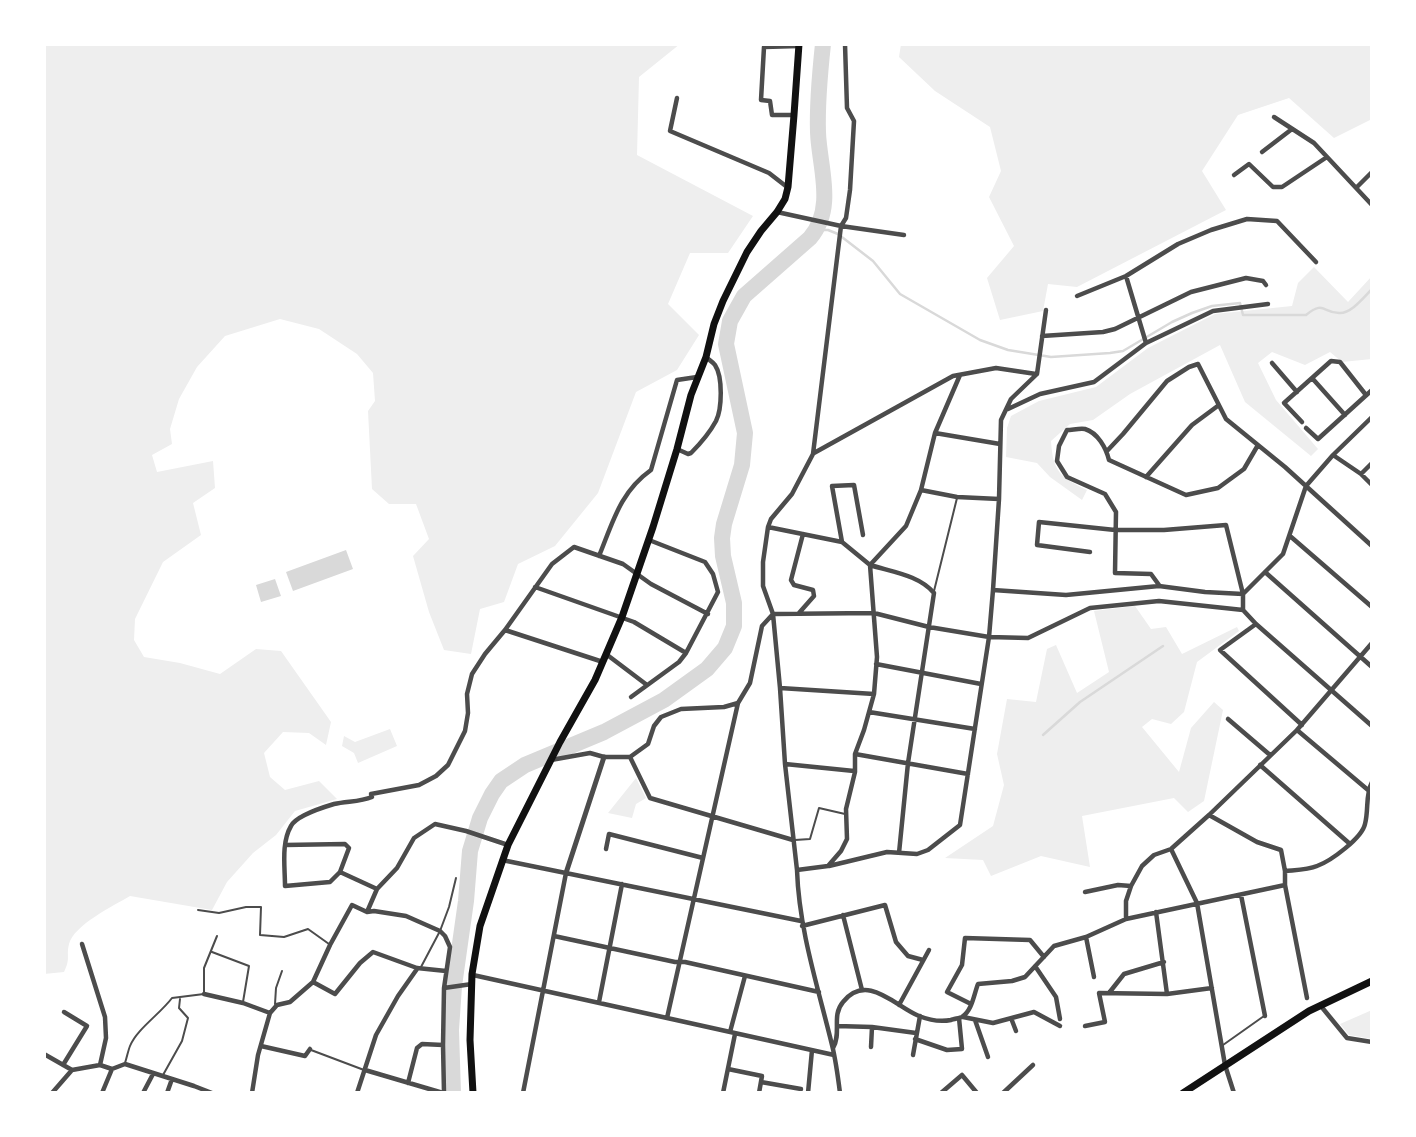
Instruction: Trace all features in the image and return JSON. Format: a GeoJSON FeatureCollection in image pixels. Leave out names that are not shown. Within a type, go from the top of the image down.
{"type":"FeatureCollection","features":[{"type":"Feature","properties":{"kind":"main road"},"geometry":{"type":"LineString","coordinates":[[473,1093],[470,1040],[472,974],[480,926],[508,845],[559,741],[595,680],[622,617],[649,540],[714,324],[734,276],[761,231],[785,199],[799,45]]}},
{"type":"Feature","properties":{"kind":"main road"},"geometry":{"type":"LineString","coordinates":[[1183,1093],[1309,1011],[1372,981]]}},
{"type":"Feature","properties":{"kind":"street"},"geometry":{"type":"LineString","coordinates":[[840,1093],[833,1048],[802,924],[798,897],[773,614],[764,586],[763,562],[771,519],[792,494],[813,454],[839,242],[850,190],[854,121],[847,108],[845,44]]}},
{"type":"Feature","properties":{"kind":"street"},"geometry":{"type":"LineString","coordinates":[[794,115],[772,115],[770,101],[761,100],[764,47],[799,45]]}},
{"type":"Feature","properties":{"kind":"street"},"geometry":{"type":"LineString","coordinates":[[677,98],[670,131],[769,173],[788,187]]}},
{"type":"Feature","properties":{"kind":"street"},"geometry":{"type":"LineString","coordinates":[[1274,117],[1314,144],[1372,205]]}},
{"type":"Feature","properties":{"kind":"street"},"geometry":{"type":"LineString","coordinates":[[1262,152],[1292,129]]}},
{"type":"Feature","properties":{"kind":"street"},"geometry":{"type":"LineString","coordinates":[[1234,175],[1249,164],[1273,187],[1282,187],[1328,157]]}},
{"type":"Feature","properties":{"kind":"street"},"geometry":{"type":"LineString","coordinates":[[1356,188],[1372,172]]}},
{"type":"Feature","properties":{"kind":"street"},"geometry":{"type":"LineString","coordinates":[[777,212],[828,222],[841,228],[904,236]]}},
{"type":"Feature","properties":{"kind":"street"},"geometry":{"type":"LineString","coordinates":[[1077,296],[1126,275],[1178,244],[1247,219],[1277,221],[1316,262]]}},
{"type":"Feature","properties":{"kind":"street"},"geometry":{"type":"LineString","coordinates":[[1126,275],[1146,343]]}},
{"type":"Feature","properties":{"kind":"street"},"geometry":{"type":"LineString","coordinates":[[1042,336],[1115,329],[1191,292],[1246,278],[1264,281],[1266,285]]}},
{"type":"Feature","properties":{"kind":"street"},"geometry":{"type":"LineString","coordinates":[[1006,410],[1040,394],[1094,382],[1146,343],[1213,311],[1268,304]]}},
{"type":"Feature","properties":{"kind":"street"},"geometry":{"type":"LineString","coordinates":[[797,870],[828,866],[887,852],[917,854],[928,850],[960,825],[989,637],[999,499],[1001,420],[1011,399],[1037,374],[1046,310]]}},
{"type":"Feature","properties":{"kind":"street"},"geometry":{"type":"LineString","coordinates":[[677,449],[691,453],[716,420],[720,408],[721,392],[715,366],[706,357]]}},
{"type":"Feature","properties":{"kind":"street"},"geometry":{"type":"LineString","coordinates":[[1301,422],[1284,403],[1331,361],[1340,362],[1367,395]]}},
{"type":"Feature","properties":{"kind":"street"},"geometry":{"type":"LineString","coordinates":[[1272,363],[1297,392]]}},
{"type":"Feature","properties":{"kind":"street"},"geometry":{"type":"LineString","coordinates":[[1107,451],[1167,381],[1198,364],[1226,419],[1372,546]]}},
{"type":"Feature","properties":{"kind":"street"},"geometry":{"type":"LineString","coordinates":[[813,454],[953,376],[996,368],[1037,374]]}},
{"type":"Feature","properties":{"kind":"street"},"geometry":{"type":"LineString","coordinates":[[828,866],[847,839],[846,809],[855,772],[855,754],[874,694],[876,664],[870,565],[906,526],[920,490],[935,433],[960,375]]}},
{"type":"Feature","properties":{"kind":"street"},"geometry":{"type":"LineString","coordinates":[[599,556],[626,493],[651,470],[677,380],[697,377]]}},
{"type":"Feature","properties":{"kind":"street"},"geometry":{"type":"LineString","coordinates":[[1312,377],[1345,415]]}},
{"type":"Feature","properties":{"kind":"street"},"geometry":{"type":"LineString","coordinates":[[1306,428],[1318,439],[1372,390]]}},
{"type":"Feature","properties":{"kind":"street"},"geometry":{"type":"LineString","coordinates":[[1146,477],[1192,425],[1219,405]]}},
{"type":"Feature","properties":{"kind":"street"},"geometry":{"type":"LineString","coordinates":[[993,590],[1066,595],[1159,586],[1244,594],[1283,554],[1306,486],[1372,417]]}},
{"type":"Feature","properties":{"kind":"street"},"geometry":{"type":"LineString","coordinates":[[1159,586],[1151,574],[1115,573],[1116,512],[1105,494],[1067,477],[1057,461],[1059,446],[1067,430],[1085,429],[1100,441],[1109,460],[1186,495],[1218,488],[1244,469],[1258,445]]}},
{"type":"Feature","properties":{"kind":"street"},"geometry":{"type":"LineString","coordinates":[[935,433],[1000,444]]}},
{"type":"Feature","properties":{"kind":"street"},"geometry":{"type":"LineString","coordinates":[[1333,455],[1362,474],[1372,485]]}},
{"type":"Feature","properties":{"kind":"street"},"geometry":{"type":"LineString","coordinates":[[1362,474],[1372,463]]}},
{"type":"Feature","properties":{"kind":"street"},"geometry":{"type":"LineString","coordinates":[[842,542],[832,485],[854,485],[863,535]]}},
{"type":"Feature","properties":{"kind":"street"},"geometry":{"type":"LineString","coordinates":[[920,490],[957,497],[999,499]]}},
{"type":"Feature","properties":{"kind":"street"},"geometry":{"type":"LineString","coordinates":[[1090,552],[1037,545],[1039,522],[1115,530],[1164,530],[1226,525],[1244,594],[1243,610]]}},
{"type":"Feature","properties":{"kind":"street"},"geometry":{"type":"LineString","coordinates":[[768,527],[842,542],[870,565],[916,579],[928,586],[933,593],[908,763],[899,853]]}},
{"type":"Feature","properties":{"kind":"street"},"geometry":{"type":"LineString","coordinates":[[799,613],[814,596],[813,590],[794,585],[791,580],[803,534]]}},
{"type":"Feature","properties":{"kind":"street"},"geometry":{"type":"LineString","coordinates":[[1290,536],[1372,607]]}},
{"type":"Feature","properties":{"kind":"street"},"geometry":{"type":"LineString","coordinates":[[631,697],[679,662],[718,592],[713,574],[705,562],[649,540]]}},
{"type":"Feature","properties":{"kind":"street"},"geometry":{"type":"LineString","coordinates":[[285,845],[345,844],[349,848],[340,872],[330,882],[285,886],[285,845],[291,825],[298,818],[334,804],[362,801],[372,797],[371,794],[419,785],[436,776],[448,765],[465,731],[467,694],[472,674],[552,564],[574,547],[623,564],[651,584],[708,614]]}},
{"type":"Feature","properties":{"kind":"street"},"geometry":{"type":"LineString","coordinates":[[1265,572],[1372,667]]}},
{"type":"Feature","properties":{"kind":"street"},"geometry":{"type":"LineString","coordinates":[[535,587],[634,622],[686,653]]}},
{"type":"Feature","properties":{"kind":"street"},"geometry":{"type":"LineString","coordinates":[[667,1017],[738,702],[750,683],[762,626],[773,614],[874,613],[929,627],[989,637],[1028,638],[1090,608],[1159,601],[1243,610],[1372,726]]}},
{"type":"Feature","properties":{"kind":"street"},"geometry":{"type":"LineString","coordinates":[[1256,624],[1220,650],[1302,725]]}},
{"type":"Feature","properties":{"kind":"street"},"geometry":{"type":"LineString","coordinates":[[505,630],[603,662]]}},
{"type":"Feature","properties":{"kind":"street"},"geometry":{"type":"LineString","coordinates":[[1126,919],[1126,901],[1142,866],[1154,855],[1171,849],[1297,730],[1372,643]]}},
{"type":"Feature","properties":{"kind":"street"},"geometry":{"type":"LineString","coordinates":[[606,654],[647,685]]}},
{"type":"Feature","properties":{"kind":"street"},"geometry":{"type":"LineString","coordinates":[[876,664],[981,684]]}},
{"type":"Feature","properties":{"kind":"street"},"geometry":{"type":"LineString","coordinates":[[780,688],[874,694]]}},
{"type":"Feature","properties":{"kind":"street"},"geometry":{"type":"LineString","coordinates":[[551,758],[590,753],[604,757],[630,757],[648,744],[654,726],[661,717],[681,709],[724,707],[738,702]]}},
{"type":"Feature","properties":{"kind":"street"},"geometry":{"type":"LineString","coordinates":[[869,712],[975,729]]}},
{"type":"Feature","properties":{"kind":"street"},"geometry":{"type":"LineString","coordinates":[[1228,719],[1270,755]]}},
{"type":"Feature","properties":{"kind":"street"},"geometry":{"type":"LineString","coordinates":[[1297,730],[1368,790]]}},
{"type":"Feature","properties":{"kind":"street"},"geometry":{"type":"LineString","coordinates":[[855,754],[968,774]]}},
{"type":"Feature","properties":{"kind":"street"},"geometry":{"type":"LineString","coordinates":[[523,1093],[566,873],[604,757]]}},
{"type":"Feature","properties":{"kind":"street"},"geometry":{"type":"LineString","coordinates":[[630,757],[650,798],[793,840]]}},
{"type":"Feature","properties":{"kind":"street"},"geometry":{"type":"LineString","coordinates":[[785,764],[855,772]]}},
{"type":"Feature","properties":{"kind":"street"},"geometry":{"type":"LineString","coordinates":[[1260,765],[1350,844]]}},
{"type":"Feature","properties":{"kind":"street"},"geometry":{"type":"LineString","coordinates":[[1285,871],[1316,867],[1350,844],[1365,826],[1368,790],[1372,782]]}},
{"type":"Feature","properties":{"kind":"street"},"geometry":{"type":"LineString","coordinates":[[1209,815],[1258,842],[1281,850],[1285,885],[1307,998]]}},
{"type":"Feature","properties":{"kind":"street"},"geometry":{"type":"LineString","coordinates":[[366,912],[377,889],[397,868],[414,838],[435,824],[508,845]]}},
{"type":"Feature","properties":{"kind":"street"},"geometry":{"type":"LineString","coordinates":[[606,849],[609,834],[703,858]]}},
{"type":"Feature","properties":{"kind":"street"},"geometry":{"type":"LineString","coordinates":[[1171,849],[1197,903],[1225,1065],[1234,1093]]}},
{"type":"Feature","properties":{"kind":"street"},"geometry":{"type":"LineString","coordinates":[[502,860],[695,899],[802,924],[885,905],[896,942],[908,956],[923,960]]}},
{"type":"Feature","properties":{"kind":"street"},"geometry":{"type":"LineString","coordinates":[[340,872],[377,889]]}},
{"type":"Feature","properties":{"kind":"street"},"geometry":{"type":"LineString","coordinates":[[599,1002],[622,884]]}},
{"type":"Feature","properties":{"kind":"street"},"geometry":{"type":"LineString","coordinates":[[1085,892],[1118,884],[1132,886]]}},
{"type":"Feature","properties":{"kind":"street"},"geometry":{"type":"LineString","coordinates":[[837,1026],[872,1027],[916,1036],[947,1050],[962,1049],[961,1017],[971,1004],[978,984],[1025,977],[1054,946],[1086,937],[1126,919],[1285,885]]}},
{"type":"Feature","properties":{"kind":"street"},"geometry":{"type":"LineString","coordinates":[[1241,895],[1265,1016]]}},
{"type":"Feature","properties":{"kind":"street"},"geometry":{"type":"LineString","coordinates":[[252,1093],[258,1055],[270,1013],[275,1006],[290,1002],[313,982],[352,905],[366,912],[406,916],[440,931],[450,947],[444,988],[444,1093],[365,1070]]}},
{"type":"Feature","properties":{"kind":"street"},"geometry":{"type":"LineString","coordinates":[[1156,912],[1167,993]]}},
{"type":"Feature","properties":{"kind":"street"},"geometry":{"type":"LineString","coordinates":[[843,915],[862,990]]}},
{"type":"Feature","properties":{"kind":"street"},"geometry":{"type":"LineString","coordinates":[[554,936],[819,992]]}},
{"type":"Feature","properties":{"kind":"street"},"geometry":{"type":"LineString","coordinates":[[1086,937],[1094,976]]}},
{"type":"Feature","properties":{"kind":"street"},"geometry":{"type":"LineString","coordinates":[[971,1004],[947,992],[962,965],[965,938],[1030,940],[1044,957]]}},
{"type":"Feature","properties":{"kind":"street"},"geometry":{"type":"LineString","coordinates":[[82,944],[105,1017],[106,1038],[100,1065]]}},
{"type":"Feature","properties":{"kind":"street"},"geometry":{"type":"LineString","coordinates":[[899,1005],[929,950]]}},
{"type":"Feature","properties":{"kind":"street"},"geometry":{"type":"LineString","coordinates":[[313,982],[335,994],[360,963],[373,952],[418,969],[446,971]]}},
{"type":"Feature","properties":{"kind":"street"},"geometry":{"type":"LineString","coordinates":[[1108,993],[1124,974],[1164,962]]}},
{"type":"Feature","properties":{"kind":"street"},"geometry":{"type":"LineString","coordinates":[[1035,966],[1056,996],[1060,1019]]}},
{"type":"Feature","properties":{"kind":"street"},"geometry":{"type":"LineString","coordinates":[[357,1093],[376,1035],[398,996],[418,969]]}},
{"type":"Feature","properties":{"kind":"street"},"geometry":{"type":"LineString","coordinates":[[472,974],[834,1055]]}},
{"type":"Feature","properties":{"kind":"street"},"geometry":{"type":"LineString","coordinates":[[723,1093],[732,1033],[745,976]]}},
{"type":"Feature","properties":{"kind":"street"},"geometry":{"type":"LineString","coordinates":[[444,988],[472,984]]}},
{"type":"Feature","properties":{"kind":"street"},"geometry":{"type":"LineString","coordinates":[[1085,1027],[1105,1022],[1099,993],[1167,993],[1212,988]]}},
{"type":"Feature","properties":{"kind":"street"},"geometry":{"type":"LineString","coordinates":[[833,1048],[838,1040],[836,1017],[842,1002],[862,990],[883,994],[920,1016],[943,1021],[961,1017],[993,1023],[1034,1012],[1060,1026]]}},
{"type":"Feature","properties":{"kind":"street"},"geometry":{"type":"LineString","coordinates":[[204,994],[243,1003],[270,1013]]}},
{"type":"Feature","properties":{"kind":"street"},"geometry":{"type":"LineString","coordinates":[[1320,1006],[1347,1038],[1372,1042]]}},
{"type":"Feature","properties":{"kind":"street"},"geometry":{"type":"LineString","coordinates":[[63,1065],[87,1026],[64,1012]]}},
{"type":"Feature","properties":{"kind":"street"},"geometry":{"type":"LineString","coordinates":[[913,1055],[920,1016]]}},
{"type":"Feature","properties":{"kind":"street"},"geometry":{"type":"LineString","coordinates":[[1011,1018],[1016,1031]]}},
{"type":"Feature","properties":{"kind":"street"},"geometry":{"type":"LineString","coordinates":[[975,1020],[988,1057]]}},
{"type":"Feature","properties":{"kind":"street"},"geometry":{"type":"LineString","coordinates":[[871,1047],[872,1027]]}},
{"type":"Feature","properties":{"kind":"street"},"geometry":{"type":"LineString","coordinates":[[408,1083],[418,1048],[422,1044],[443,1045]]}},
{"type":"Feature","properties":{"kind":"street"},"geometry":{"type":"LineString","coordinates":[[261,1046],[305,1056],[310,1049]]}},
{"type":"Feature","properties":{"kind":"street"},"geometry":{"type":"LineString","coordinates":[[808,1093],[811,1050]]}},
{"type":"Feature","properties":{"kind":"street"},"geometry":{"type":"LineString","coordinates":[[44,1054],[72,1070]]}},
{"type":"Feature","properties":{"kind":"street"},"geometry":{"type":"LineString","coordinates":[[52,1093],[72,1070],[100,1065],[112,1069],[125,1064],[212,1093]]}},
{"type":"Feature","properties":{"kind":"street"},"geometry":{"type":"LineString","coordinates":[[1003,1093],[1033,1065]]}},
{"type":"Feature","properties":{"kind":"street"},"geometry":{"type":"LineString","coordinates":[[102,1093],[112,1069]]}},
{"type":"Feature","properties":{"kind":"street"},"geometry":{"type":"LineString","coordinates":[[728,1069],[762,1076],[759,1093]]}},
{"type":"Feature","properties":{"kind":"street"},"geometry":{"type":"LineString","coordinates":[[143,1093],[153,1074]]}},
{"type":"Feature","properties":{"kind":"street"},"geometry":{"type":"LineString","coordinates":[[941,1093],[962,1075],[977,1093]]}},
{"type":"Feature","properties":{"kind":"street"},"geometry":{"type":"LineString","coordinates":[[167,1093],[172,1079]]}},
{"type":"Feature","properties":{"kind":"street"},"geometry":{"type":"LineString","coordinates":[[761,1082],[801,1089]]}},
{"type":"Feature","properties":{"kind":"lane"},"geometry":{"type":"LineString","coordinates":[[933,593],[957,497]]}},
{"type":"Feature","properties":{"kind":"lane"},"geometry":{"type":"LineString","coordinates":[[793,840],[810,839],[820,807],[846,814]]}},
{"type":"Feature","properties":{"kind":"lane"},"geometry":{"type":"LineString","coordinates":[[418,969],[440,931],[456,878]]}},
{"type":"Feature","properties":{"kind":"lane"},"geometry":{"type":"LineString","coordinates":[[198,910],[219,913],[246,907],[261,908],[260,935],[284,937],[308,929],[330,945]]}},
{"type":"Feature","properties":{"kind":"lane"},"geometry":{"type":"LineString","coordinates":[[125,1064],[137,1034],[172,998],[204,994],[204,968],[217,936]]}},
{"type":"Feature","properties":{"kind":"lane"},"geometry":{"type":"LineString","coordinates":[[211,951],[249,966],[243,1003]]}},
{"type":"Feature","properties":{"kind":"lane"},"geometry":{"type":"LineString","coordinates":[[275,1006],[276,988],[282,971]]}},
{"type":"Feature","properties":{"kind":"lane"},"geometry":{"type":"LineString","coordinates":[[162,1076],[182,1041],[188,1018],[179,1008],[180,998]]}},
{"type":"Feature","properties":{"kind":"lane"},"geometry":{"type":"LineString","coordinates":[[1222,1046],[1265,1016]]}},
{"type":"Feature","properties":{"kind":"lane"},"geometry":{"type":"LineString","coordinates":[[310,1049],[365,1070]]}},
{"type":"Feature","properties":{"kind":"shaded area"},"geometry":{"type":"Polygon","coordinates":[[[44,44],[680,44],[639,77],[637,155],[753,216],[728,253],[690,253],[668,304],[699,335],[677,370],[636,392],[598,493],[555,546],[518,564],[504,602],[480,609],[471,654],[444,650],[429,612],[413,556],[429,539],[416,504],[389,504],[372,489],[368,411],[375,401],[373,373],[357,354],[319,329],[280,319],[225,336],[197,367],[179,399],[170,429],[172,444],[152,455],[157,472],[213,461],[215,488],[193,503],[201,535],[163,562],[135,619],[134,640],[144,657],[220,674],[256,649],[281,651],[331,722],[326,745],[309,733],[283,732],[264,753],[270,777],[285,790],[319,781],[337,799],[295,811],[276,835],[253,853],[227,882],[212,910],[130,896],[78,930],[69,944],[64,972],[44,974],[44,44]]]}},
{"type":"Feature","properties":{"kind":"shaded area"},"geometry":{"type":"Polygon","coordinates":[[[901,44],[1372,44],[1372,119],[1334,138],[1289,98],[1238,115],[1202,171],[1226,210],[1077,287],[1048,284],[1043,311],[1000,320],[987,278],[1014,246],[989,197],[1001,171],[990,127],[935,91],[899,57],[901,44]]]}},
{"type":"Feature","properties":{"kind":"shaded area"},"geometry":{"type":"Polygon","coordinates":[[[1314,267],[1348,302],[1372,276],[1372,359],[1342,362],[1330,352],[1305,365],[1272,352],[1258,363],[1276,400],[1318,449],[1311,456],[1245,402],[1220,345],[1130,394],[1093,420],[1070,424],[1051,441],[1056,467],[1064,477],[1087,490],[1082,500],[1050,477],[1037,463],[1006,457],[1007,428],[1011,416],[1039,401],[1096,387],[1148,348],[1215,314],[1292,306],[1298,283],[1314,267]]]}},
{"type":"Feature","properties":{"kind":"shaded area"},"geometry":{"type":"Polygon","coordinates":[[[346,550],[353,569],[293,591],[286,572],[346,550]]]}},
{"type":"Feature","properties":{"kind":"shaded area"},"geometry":{"type":"Polygon","coordinates":[[[275,579],[281,596],[261,602],[256,585],[275,579]]]}},
{"type":"Feature","properties":{"kind":"shaded area"},"geometry":{"type":"Polygon","coordinates":[[[1135,606],[1151,629],[1166,627],[1182,654],[1237,627],[1239,631],[1197,662],[1184,712],[1171,724],[1152,719],[1142,727],[1179,772],[1191,728],[1214,702],[1223,710],[1204,801],[1188,812],[1174,798],[1082,816],[1090,867],[1041,856],[991,876],[983,860],[945,858],[993,826],[1004,785],[997,754],[1007,699],[1036,702],[1047,649],[1056,645],[1077,693],[1109,672],[1094,611],[1135,606]]]}},
{"type":"Feature","properties":{"kind":"shaded area"},"geometry":{"type":"Polygon","coordinates":[[[390,729],[397,746],[358,763],[354,753],[342,746],[344,736],[355,742],[390,729]]]}},
{"type":"Feature","properties":{"kind":"shaded area"},"geometry":{"type":"Polygon","coordinates":[[[636,778],[646,798],[636,804],[632,818],[608,813],[636,778]]]}},
{"type":"Feature","properties":{"kind":"shaded area"},"geometry":{"type":"Polygon","coordinates":[[[1372,1010],[1372,1039],[1349,1035],[1340,1024],[1372,1010]]]}},
{"type":"Feature","properties":{"kind":"waterway"},"geometry":{"type":"LineString","coordinates":[[453,1093],[451,1030],[454,986],[470,851],[480,818],[492,794],[501,781],[525,765],[604,732],[664,700],[707,669],[725,648],[734,626],[734,603],[723,556],[722,538],[742,465],[745,433],[726,344],[730,321],[744,296],[810,238],[822,214],[824,186],[818,121],[823,44]]}},
{"type":"Feature","properties":{"kind":"waterway"},"geometry":{"type":"LineString","coordinates":[[817,230],[838,234],[873,261],[900,294],[980,340],[1008,350],[1051,357],[1123,351],[1172,322],[1212,306],[1240,303],[1243,315],[1306,315],[1316,308],[1344,313],[1372,289]]}},
{"type":"Feature","properties":{"kind":"waterway"},"geometry":{"type":"LineString","coordinates":[[1043,735],[1080,702],[1163,646]]}}]}
